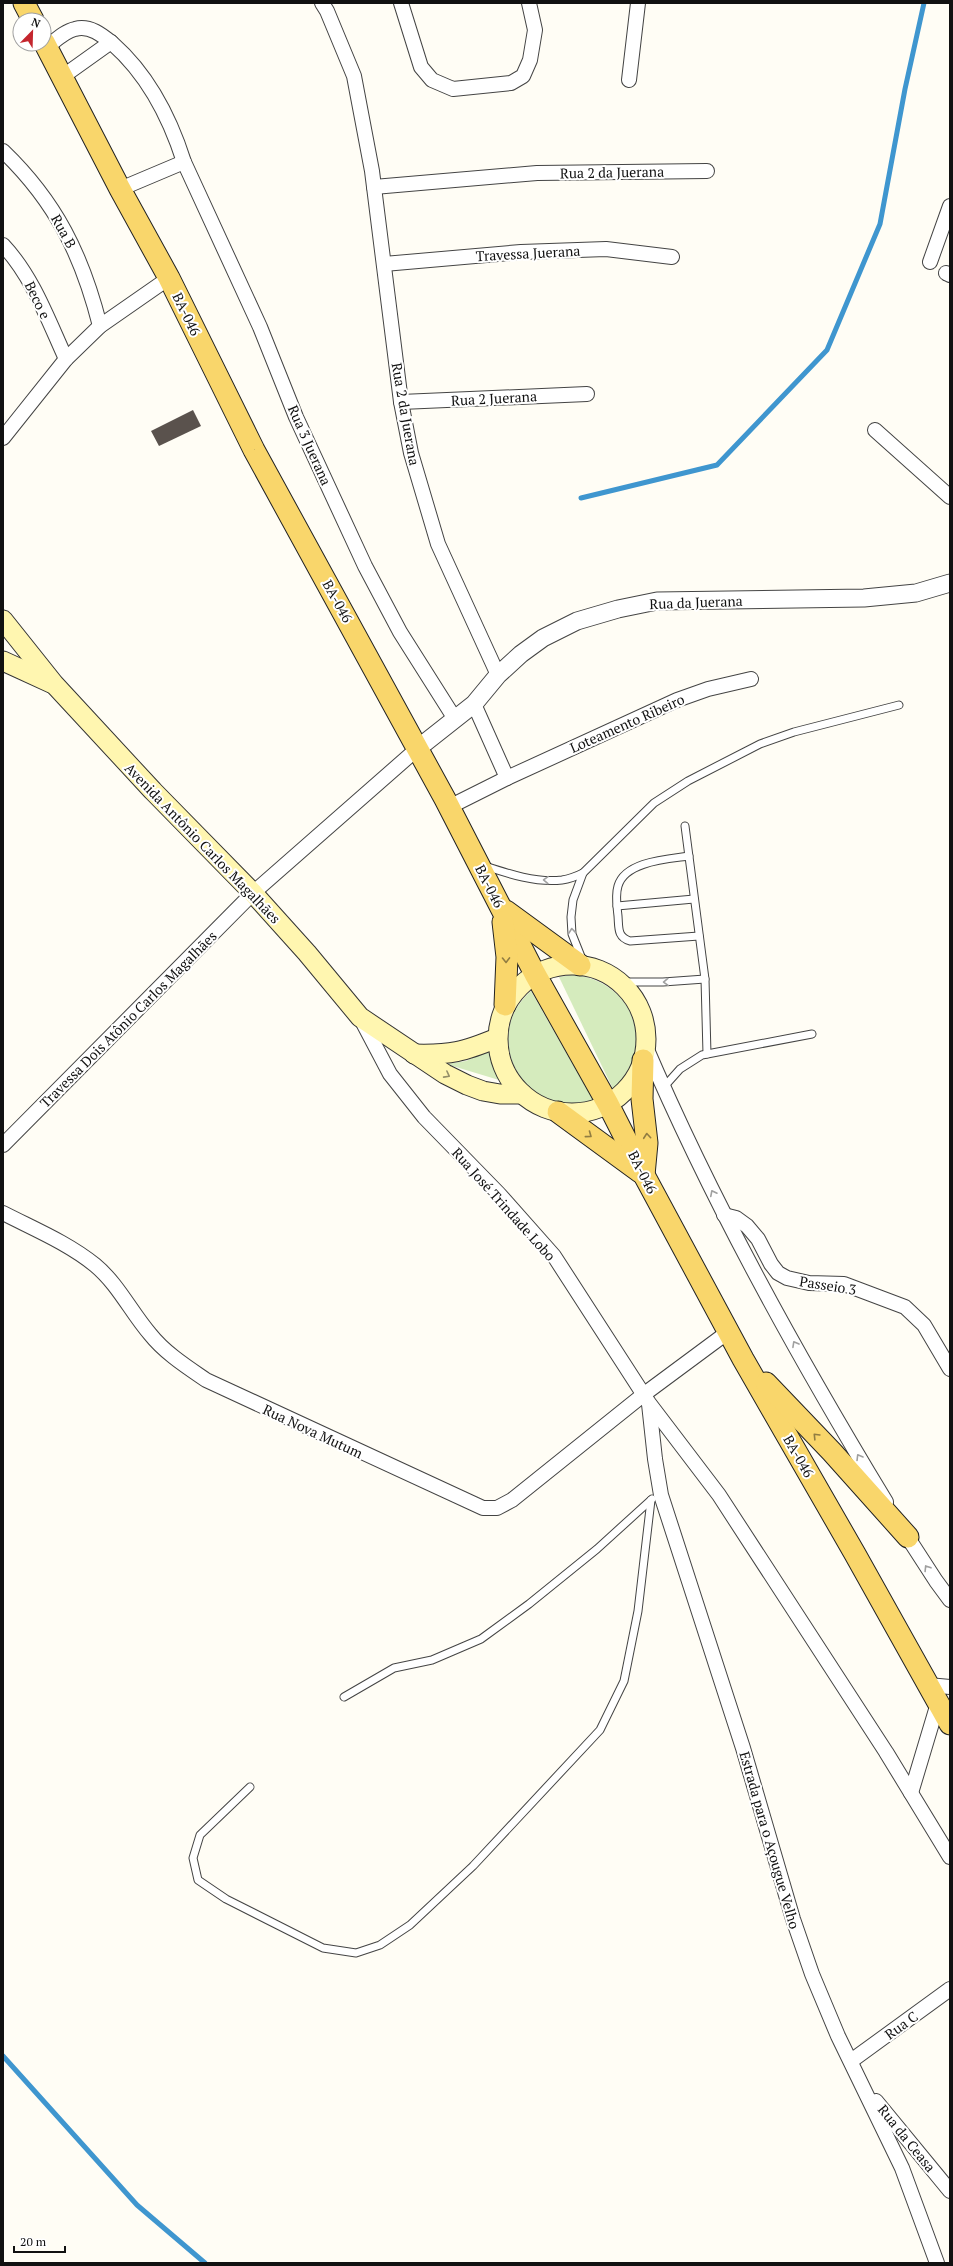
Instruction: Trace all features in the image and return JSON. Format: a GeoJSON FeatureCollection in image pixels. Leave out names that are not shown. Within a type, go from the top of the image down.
{"type":"FeatureCollection","features":[{"type":"Feature","properties":{"kind":"main road"},"geometry":{"type":"LineString","coordinates":[[24,3],[29,12]]}},
{"type":"Feature","properties":{"kind":"main road","name":"BA-046"},"geometry":{"type":"LineString","coordinates":[[49,52],[120,189],[169,278],[254,450],[449,807],[534,974],[608,1104],[644,1175],[728,1332],[928,1685],[944,1695],[950,1724]]}},
{"type":"Feature","properties":{"kind":"main road","name":"Avenida Antônio Carlos Magalhães"},"geometry":{"type":"LineString","coordinates":[[3,620],[54,684],[153,791],[253,893],[360,1017],[445,1074],[483,1091],[500,1094],[522,1094]]}},
{"type":"Feature","properties":{"kind":"main road"},"geometry":{"type":"LineString","coordinates":[[3,661],[54,684]]}},
{"type":"Feature","properties":{"kind":"main road"},"geometry":{"type":"LineString","coordinates":[[501,907],[583,966]]}},
{"type":"Feature","properties":{"kind":"main road"},"geometry":{"type":"LineString","coordinates":[[501,907],[507,956],[505,1005]]}},
{"type":"Feature","properties":{"kind":"main road"},"geometry":{"type":"LineString","coordinates":[[644,1053],[635,1078],[624,1092],[608,1104],[584,1112],[558,1112],[538,1106],[522,1094],[508,1078],[499,1059],[497,1038],[501,1012],[514,990],[534,974],[556,966],[583,966],[601,970],[619,982],[634,998],[643,1018],[644,1053],[642,1099],[647,1143],[644,1175]]}},
{"type":"Feature","properties":{"kind":"main road"},"geometry":{"type":"LineString","coordinates":[[414,1054],[446,1054],[462,1051],[497,1038]]}},
{"type":"Feature","properties":{"kind":"main road"},"geometry":{"type":"LineString","coordinates":[[558,1112],[644,1175]]}},
{"type":"Feature","properties":{"kind":"main road"},"geometry":{"type":"LineString","coordinates":[[743,1359],[832,1452],[908,1537]]}},
{"type":"Feature","properties":{"kind":"street","name":"Rua 2 da Juerana"},"geometry":{"type":"LineString","coordinates":[[322,3],[327,10],[354,76],[374,187],[401,402],[411,453],[438,544],[498,675]]}},
{"type":"Feature","properties":{"kind":"street"},"geometry":{"type":"LineString","coordinates":[[401,3],[421,67],[432,80],[453,89],[511,83],[523,76],[530,60],[535,30],[529,3]]}},
{"type":"Feature","properties":{"kind":"street"},"geometry":{"type":"LineString","coordinates":[[629,80],[638,3]]}},
{"type":"Feature","properties":{"kind":"street","name":"Rua 3 Juerana"},"geometry":{"type":"LineString","coordinates":[[52,40],[74,29],[87,28],[99,33],[122,52],[147,82],[175,135],[184,162],[260,327],[296,416],[365,566],[400,632],[455,719]]}},
{"type":"Feature","properties":{"kind":"street"},"geometry":{"type":"LineString","coordinates":[[62,77],[111,42]]}},
{"type":"Feature","properties":{"kind":"street","name":"Rua B"},"geometry":{"type":"LineString","coordinates":[[3,151],[37,187],[77,254],[91,292],[100,326]]}},
{"type":"Feature","properties":{"kind":"street"},"geometry":{"type":"LineString","coordinates":[[120,189],[184,162]]}},
{"type":"Feature","properties":{"kind":"street","name":"Rua 2 da Juerana"},"geometry":{"type":"LineString","coordinates":[[374,187],[537,173],[707,171]]}},
{"type":"Feature","properties":{"kind":"street"},"geometry":{"type":"LineString","coordinates":[[930,262],[950,206]]}},
{"type":"Feature","properties":{"kind":"street","name":"Beco e"},"geometry":{"type":"LineString","coordinates":[[3,245],[20,265],[31,284],[66,359]]}},
{"type":"Feature","properties":{"kind":"street","name":"Travessa Juerana"},"geometry":{"type":"LineString","coordinates":[[384,264],[521,252],[606,250],[672,257]]}},
{"type":"Feature","properties":{"kind":"street"},"geometry":{"type":"LineString","coordinates":[[3,438],[66,359],[100,326],[169,278]]}},
{"type":"Feature","properties":{"kind":"street","name":"Rua 2 Juerana"},"geometry":{"type":"LineString","coordinates":[[401,402],[587,394]]}},
{"type":"Feature","properties":{"kind":"street"},"geometry":{"type":"LineString","coordinates":[[875,430],[950,497]]}},
{"type":"Feature","properties":{"kind":"street","name":"Rua da Juerana"},"geometry":{"type":"LineString","coordinates":[[417,749],[474,704],[498,675],[521,654],[543,638],[577,621],[618,608],[657,601],[864,598],[916,593],[950,583]]}},
{"type":"Feature","properties":{"kind":"street","name":"Loteamento Ribeiro"},"geometry":{"type":"LineString","coordinates":[[507,778],[677,700],[708,689],[751,679]]}},
{"type":"Feature","properties":{"kind":"street"},"geometry":{"type":"LineString","coordinates":[[449,807],[507,778],[474,704]]}},
{"type":"Feature","properties":{"kind":"street","name":"Travessa Dois Atônio Carlos Magalhães"},"geometry":{"type":"LineString","coordinates":[[3,1145],[253,893],[417,749]]}},
{"type":"Feature","properties":{"kind":"street","name":"Rua José Trindade Lobo"},"geometry":{"type":"LineString","coordinates":[[360,1017],[390,1074],[424,1117],[499,1194],[554,1256],[646,1399],[719,1495],[823,1654],[950,1856]]}},
{"type":"Feature","properties":{"kind":"street"},"geometry":{"type":"LineString","coordinates":[[644,1053],[663,1088],[689,1147],[811,1374],[908,1537],[950,1600]]}},
{"type":"Feature","properties":{"kind":"street","name":"Rua Nova Mutum"},"geometry":{"type":"LineString","coordinates":[[3,1213],[74,1249],[96,1266],[116,1288],[150,1335],[183,1365],[206,1380],[483,1508],[496,1508],[512,1500],[646,1399],[728,1332]]}},
{"type":"Feature","properties":{"kind":"street","name":"Passeio 3"},"geometry":{"type":"LineString","coordinates":[[724,1214],[736,1218],[747,1226],[758,1239],[771,1264],[778,1273],[787,1278],[809,1283],[844,1284],[905,1307],[924,1325],[950,1369]]}},
{"type":"Feature","properties":{"kind":"street","name":"Estrada para o Açougue Velho"},"geometry":{"type":"LineString","coordinates":[[646,1399],[654,1459],[656,1495],[743,1748],[795,1926],[812,1974],[851,2062],[902,2168],[937,2263]]}},
{"type":"Feature","properties":{"kind":"street"},"geometry":{"type":"LineString","coordinates":[[911,1793],[944,1695]]}},
{"type":"Feature","properties":{"kind":"street","name":"Rua C"},"geometry":{"type":"LineString","coordinates":[[851,2062],[950,1988]]}},
{"type":"Feature","properties":{"kind":"street","name":"Rua da Ceasa"},"geometry":{"type":"LineString","coordinates":[[863,2085],[950,2191]]}},
{"type":"Feature","properties":{"kind":"lane"},"geometry":{"type":"LineString","coordinates":[[583,966],[572,934],[571,917],[573,900],[584,873],[654,803],[688,781],[760,744],[794,732],[899,705]]}},
{"type":"Feature","properties":{"kind":"lane"},"geometry":{"type":"LineString","coordinates":[[685,826],[705,979],[707,1054]]}},
{"type":"Feature","properties":{"kind":"lane"},"geometry":{"type":"LineString","coordinates":[[689,856],[645,864],[633,869],[620,880],[616,895],[619,933],[622,939],[630,941],[699,936]]}},
{"type":"Feature","properties":{"kind":"lane"},"geometry":{"type":"LineString","coordinates":[[479,864],[510,874],[538,880],[563,880],[584,873]]}},
{"type":"Feature","properties":{"kind":"lane"},"geometry":{"type":"LineString","coordinates":[[617,906],[694,899]]}},
{"type":"Feature","properties":{"kind":"lane"},"geometry":{"type":"LineString","coordinates":[[619,982],[664,982],[705,979]]}},
{"type":"Feature","properties":{"kind":"lane"},"geometry":{"type":"LineString","coordinates":[[663,1088],[680,1069],[707,1054],[812,1034]]}},
{"type":"Feature","properties":{"kind":"lane"},"geometry":{"type":"LineString","coordinates":[[344,1697],[394,1668],[432,1660],[481,1639],[529,1604],[597,1548],[656,1495]]}},
{"type":"Feature","properties":{"kind":"lane"},"geometry":{"type":"LineString","coordinates":[[250,1787],[200,1835],[192,1858],[198,1880],[226,1899],[323,1948],[356,1953],[380,1945],[410,1925],[478,1860],[600,1730],[624,1681],[638,1611],[656,1495]]}},
{"type":"Feature","properties":{"kind":"green space"},"geometry":{"type":"Polygon","coordinates":[[[571,975],[592,979],[610,988],[623,1001],[632,1017],[636,1035],[634,1054],[627,1072],[613,1089],[559,977],[571,975]]]}},
{"type":"Feature","properties":{"kind":"green space"},"geometry":{"type":"Polygon","coordinates":[[[531,991],[593,1100],[569,1104],[547,1099],[530,1087],[517,1071],[509,1052],[509,1031],[516,1010],[531,991]]]}},
{"type":"Feature","properties":{"kind":"green space"},"geometry":{"type":"Polygon","coordinates":[[[488,1050],[499,1080],[446,1064],[466,1061],[488,1050]]]}},
{"type":"Feature","properties":{"kind":"building"},"geometry":{"type":"Polygon","coordinates":[[[193,410],[201,426],[159,446],[151,431],[193,410]]]}},
{"type":"Feature","properties":{"kind":"waterway"},"geometry":{"type":"LineString","coordinates":[[581,498],[717,465],[827,350],[880,224],[905,89],[924,3]]}},
{"type":"Feature","properties":{"kind":"waterway"},"geometry":{"type":"LineString","coordinates":[[3,2056],[137,2205],[205,2263]]}}]}
